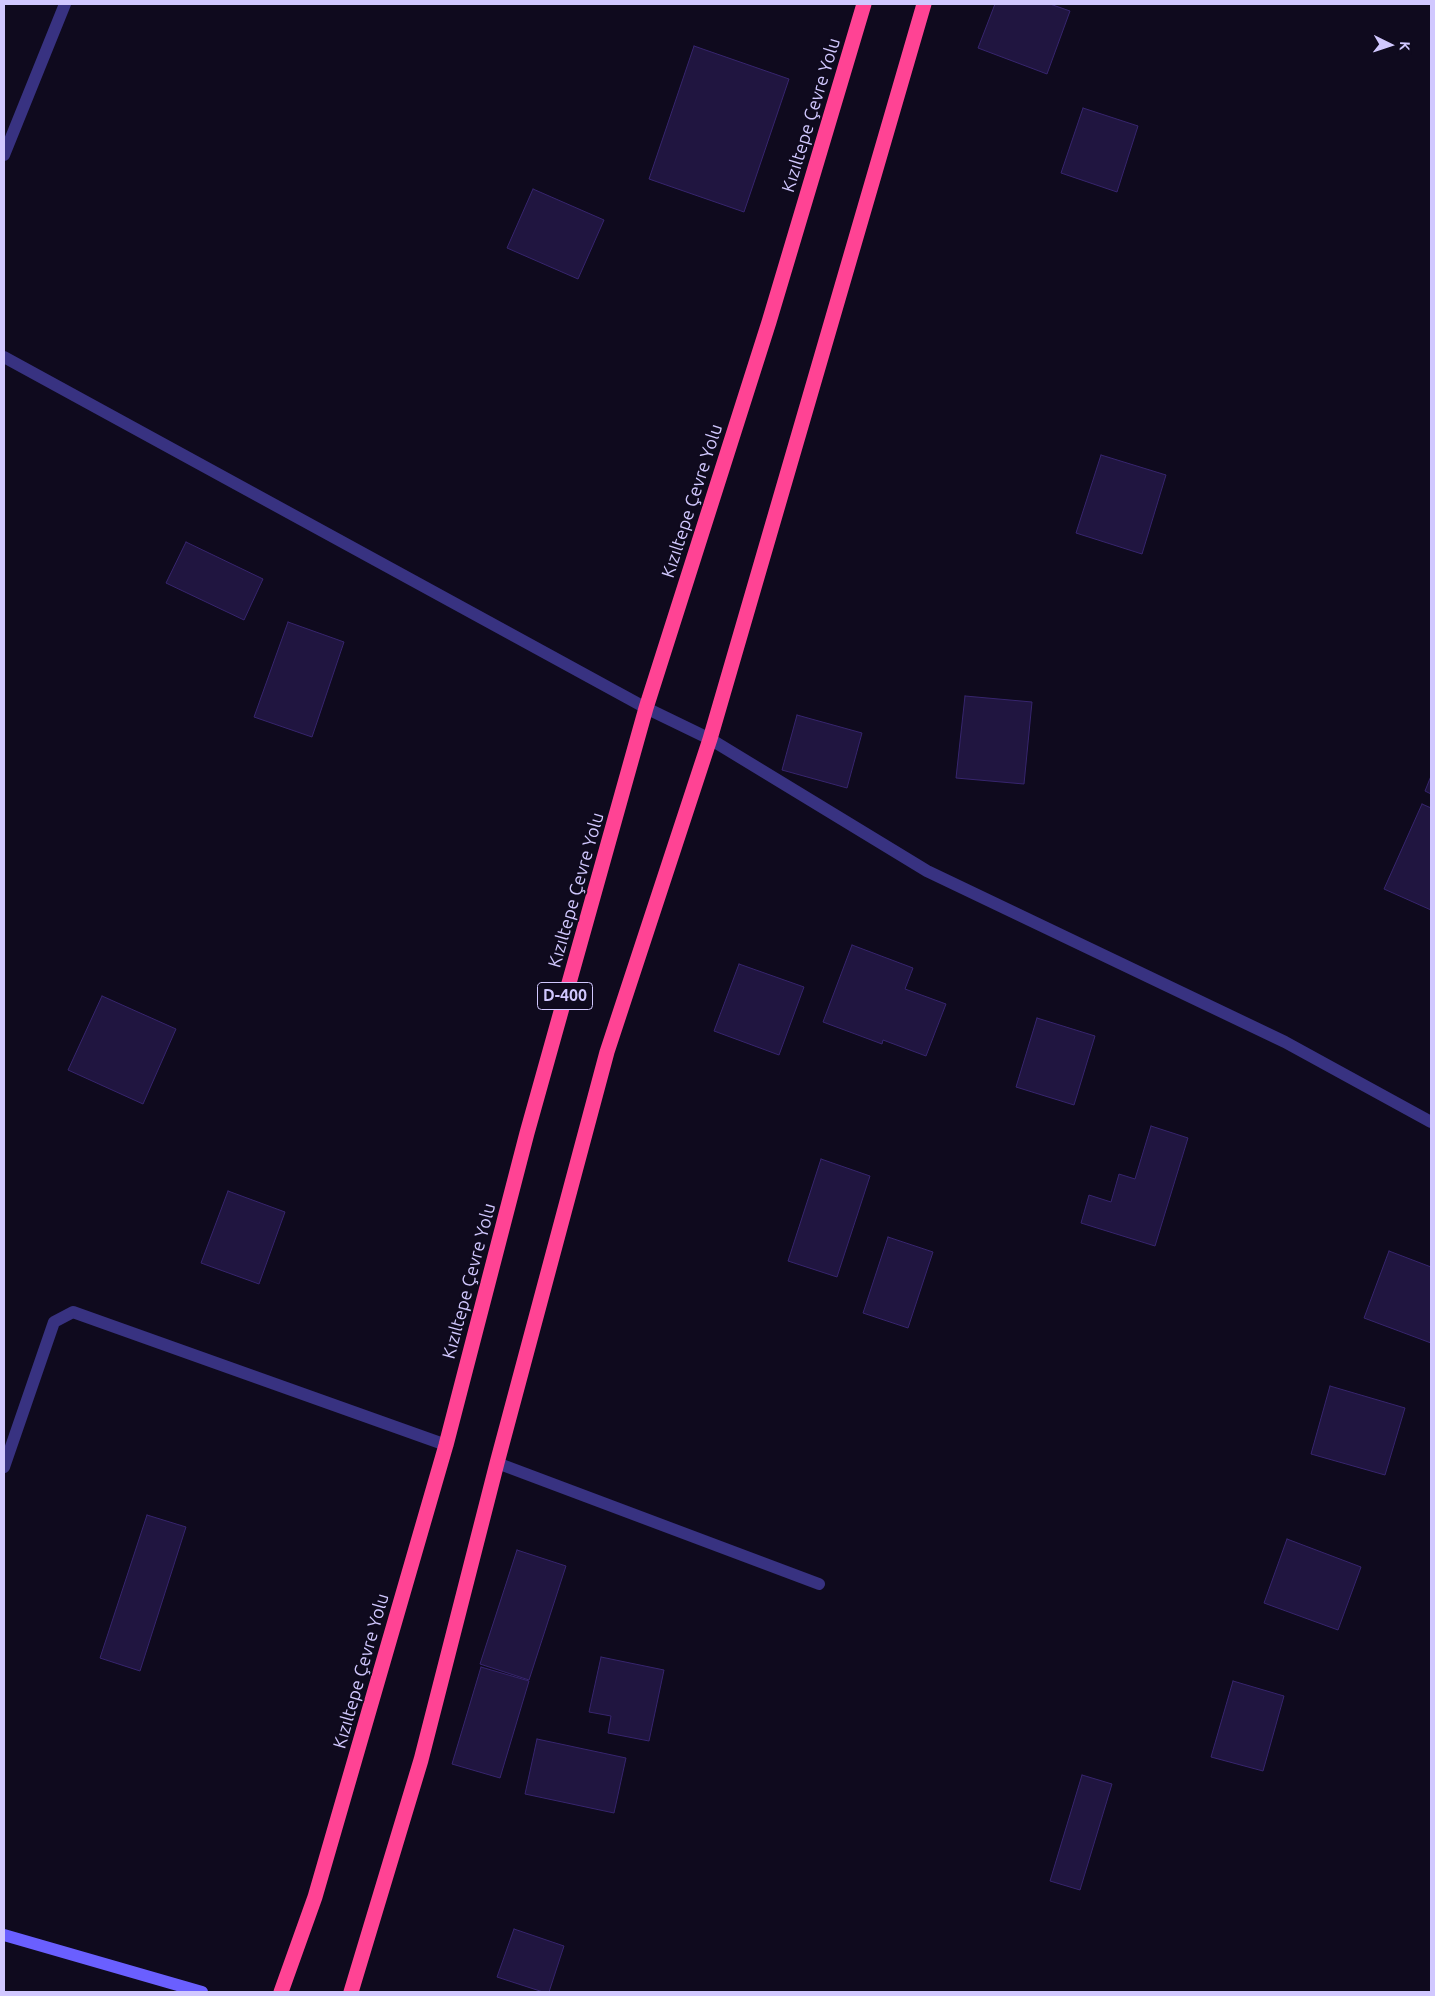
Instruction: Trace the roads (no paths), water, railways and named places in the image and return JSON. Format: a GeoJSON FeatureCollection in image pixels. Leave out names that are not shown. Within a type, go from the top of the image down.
{"type":"FeatureCollection","features":[{"type":"Feature","properties":{"kind":"highway","name":"Kızıltepe Çevre Yolu"},"geometry":{"type":"LineString","coordinates":[[281,1992],[315,1898],[446,1445],[527,1133],[646,708],[769,322],[864,4]]}},
{"type":"Feature","properties":{"kind":"highway"},"geometry":{"type":"LineString","coordinates":[[351,1992],[421,1760],[497,1463],[607,1052],[710,738],[924,4]]}},
{"type":"Feature","properties":{"kind":"street"},"geometry":{"type":"LineString","coordinates":[[4,156],[66,4]]}},
{"type":"Feature","properties":{"kind":"street"},"geometry":{"type":"LineString","coordinates":[[4,356],[646,708],[710,738],[927,871],[1285,1042],[1431,1122]]}},
{"type":"Feature","properties":{"kind":"street"},"geometry":{"type":"LineString","coordinates":[[4,1468],[54,1322],[73,1312],[446,1445]]}},
{"type":"Feature","properties":{"kind":"street"},"geometry":{"type":"LineString","coordinates":[[497,1463],[820,1584]]}},
{"type":"Feature","properties":{"kind":"street"},"geometry":{"type":"LineString","coordinates":[[4,1934],[202,1992]]}}]}
